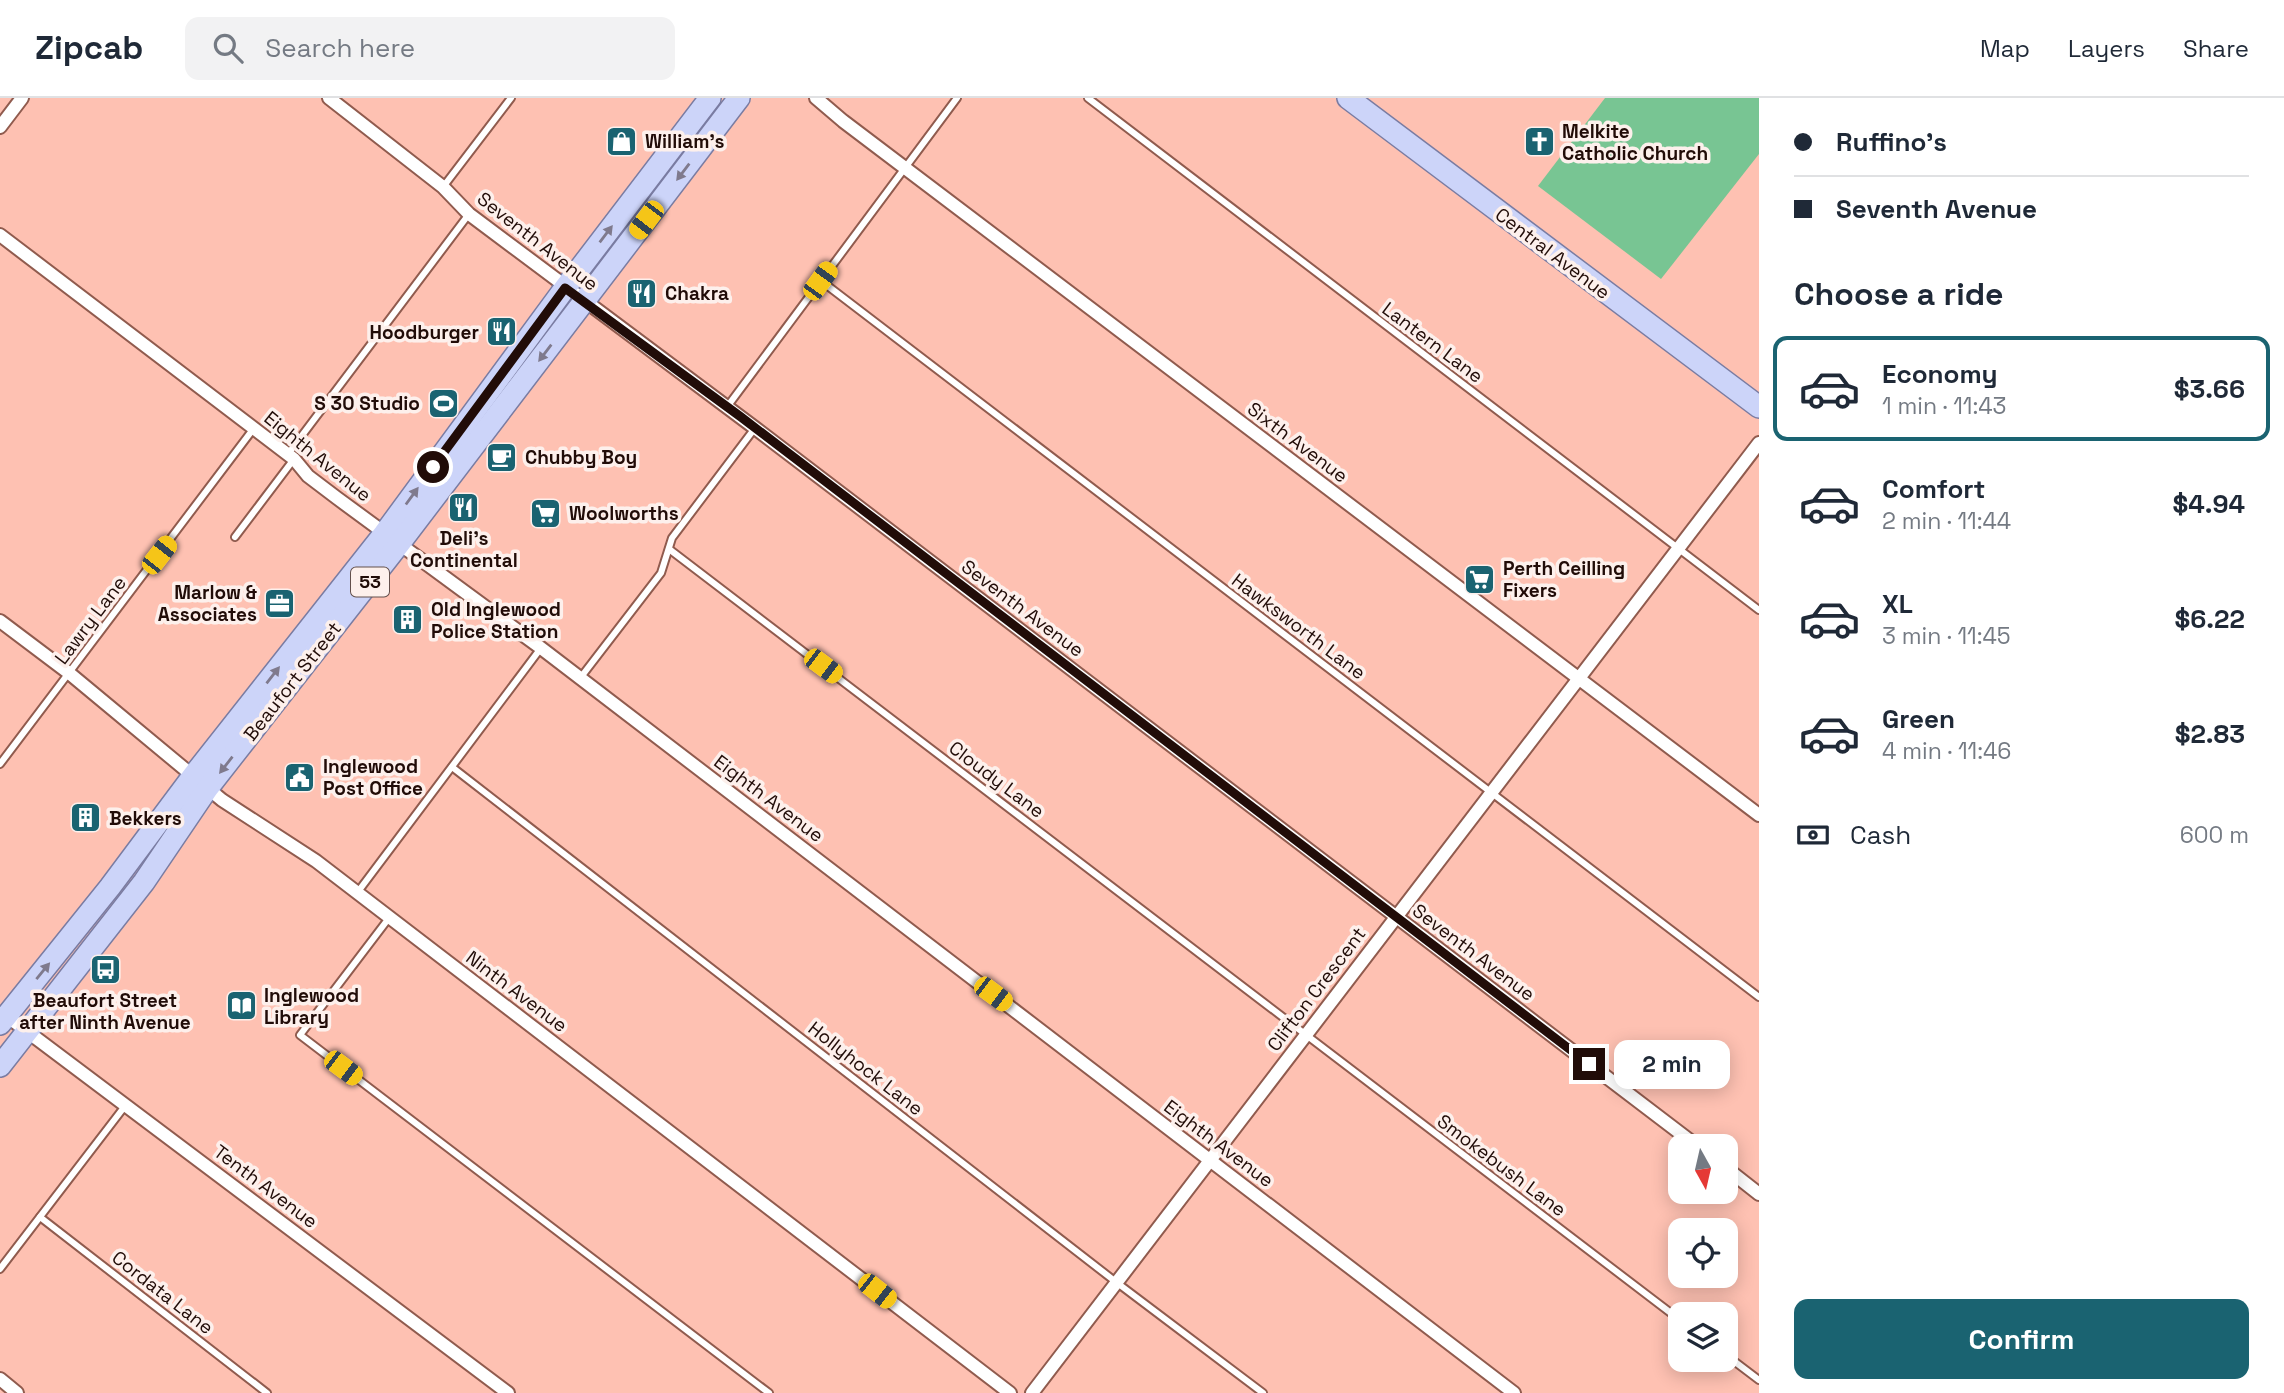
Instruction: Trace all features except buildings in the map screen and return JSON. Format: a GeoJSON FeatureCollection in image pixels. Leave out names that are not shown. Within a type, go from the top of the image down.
{"type":"FeatureCollection","features":[{"type":"Feature","properties":{"kind":"main road","name":"Beaufort Street"},"geometry":{"type":"LineString","coordinates":[[392,539],[565,288],[710,98]]}},
{"type":"Feature","properties":{"kind":"main road","name":"Beaufort Street"},"geometry":{"type":"LineString","coordinates":[[2,1017],[200,782],[584,301],[739,98]]}},
{"type":"Feature","properties":{"kind":"main road","name":"Central Avenue"},"geometry":{"type":"LineString","coordinates":[[1348,98],[1759,407]]}},
{"type":"Feature","properties":{"kind":"main road","name":"Beaufort Street"},"geometry":{"type":"LineString","coordinates":[[0,1066],[144,882],[200,782]]}},
{"type":"Feature","properties":{"kind":"street"},"geometry":{"type":"LineString","coordinates":[[0,127],[22,98]]}},
{"type":"Feature","properties":{"kind":"street","name":"Seventh Avenue"},"geometry":{"type":"LineString","coordinates":[[329,98],[443,187],[468,214],[755,428],[1681,1134]]}},
{"type":"Feature","properties":{"kind":"street","name":"Sixth Avenue"},"geometry":{"type":"LineString","coordinates":[[816,98],[1759,815]]}},
{"type":"Feature","properties":{"kind":"street","name":"Eighth Avenue"},"geometry":{"type":"LineString","coordinates":[[0,235],[291,456],[308,475],[541,648],[1514,1393]]}},
{"type":"Feature","properties":{"kind":"street","name":"Clifton Crescent"},"geometry":{"type":"LineString","coordinates":[[1032,1393],[1759,443]]}},
{"type":"Feature","properties":{"kind":"street","name":"Ninth Avenue"},"geometry":{"type":"LineString","coordinates":[[0,621],[69,673],[200,782],[316,861],[1010,1393]]}},
{"type":"Feature","properties":{"kind":"street","name":"Tenth Avenue"},"geometry":{"type":"LineString","coordinates":[[2,1017],[29,1032],[508,1393]]}},
{"type":"Feature","properties":{"kind":"street"},"geometry":{"type":"LineString","coordinates":[[1738,1177],[1759,1194]]}},
{"type":"Feature","properties":{"kind":"street"},"geometry":{"type":"LineString","coordinates":[[0,1379],[17,1393]]}},
{"type":"Feature","properties":{"kind":"lane"},"geometry":{"type":"LineString","coordinates":[[443,187],[511,98]]}},
{"type":"Feature","properties":{"kind":"lane"},"geometry":{"type":"LineString","coordinates":[[727,407],[957,98]]}},
{"type":"Feature","properties":{"kind":"lane","name":"Lantern Lane"},"geometry":{"type":"LineString","coordinates":[[1088,98],[1759,611]]}},
{"type":"Feature","properties":{"kind":"lane"},"geometry":{"type":"LineString","coordinates":[[235,537],[468,214]]}},
{"type":"Feature","properties":{"kind":"lane","name":"Hawksworth Lane"},"geometry":{"type":"LineString","coordinates":[[820,281],[1759,997]]}},
{"type":"Feature","properties":{"kind":"lane","name":"Lawry Lane"},"geometry":{"type":"LineString","coordinates":[[0,764],[254,428]]}},
{"type":"Feature","properties":{"kind":"lane"},"geometry":{"type":"LineString","coordinates":[[580,678],[661,573],[672,538],[755,428]]}},
{"type":"Feature","properties":{"kind":"lane","name":"Cloudy Lane"},"geometry":{"type":"LineString","coordinates":[[669,549],[1306,1034]]}},
{"type":"Feature","properties":{"kind":"lane"},"geometry":{"type":"LineString","coordinates":[[358,893],[541,648]]}},
{"type":"Feature","properties":{"kind":"lane","name":"Hollyhock Lane"},"geometry":{"type":"LineString","coordinates":[[452,767],[1263,1393]]}},
{"type":"Feature","properties":{"kind":"lane"},"geometry":{"type":"LineString","coordinates":[[388,918],[300,1035],[769,1393]]}},
{"type":"Feature","properties":{"kind":"lane","name":"Smokebush Lane"},"geometry":{"type":"LineString","coordinates":[[1306,1034],[1668,1311]]}},
{"type":"Feature","properties":{"kind":"lane"},"geometry":{"type":"LineString","coordinates":[[0,1269],[126,1105]]}},
{"type":"Feature","properties":{"kind":"lane","name":"Cordata Lane"},"geometry":{"type":"LineString","coordinates":[[40,1217],[267,1393]]}},
{"type":"Feature","properties":{"kind":"lane"},"geometry":{"type":"LineString","coordinates":[[1738,1364],[1759,1380]]}},
{"type":"Feature","properties":{"kind":"green space"},"geometry":{"type":"Polygon","coordinates":[[[1605,98],[1759,98],[1759,154],[1661,279],[1538,186],[1605,98]]]}},
{"type":"Feature","properties":{"kind":"place","name":"William's"},"geometry":{"type":"Point","coordinates":[622,141]}},
{"type":"Feature","properties":{"kind":"place","name":"Melkite Catholic Church"},"geometry":{"type":"Point","coordinates":[1539,142]}},
{"type":"Feature","properties":{"kind":"place","name":"Chakra"},"geometry":{"type":"Point","coordinates":[642,293]}},
{"type":"Feature","properties":{"kind":"place","name":"Hoodburger"},"geometry":{"type":"Point","coordinates":[502,332]}},
{"type":"Feature","properties":{"kind":"place","name":"S 30 Studio"},"geometry":{"type":"Point","coordinates":[443,403]}},
{"type":"Feature","properties":{"kind":"place","name":"Chubby Boy"},"geometry":{"type":"Point","coordinates":[502,457]}},
{"type":"Feature","properties":{"kind":"place","name":"Deli's Continental"},"geometry":{"type":"Point","coordinates":[464,507]}},
{"type":"Feature","properties":{"kind":"place","name":"Woolworths"},"geometry":{"type":"Point","coordinates":[546,513]}},
{"type":"Feature","properties":{"kind":"place","name":"Perth Ceilling Fixers"},"geometry":{"type":"Point","coordinates":[1480,579]}},
{"type":"Feature","properties":{"kind":"place","name":"Marlow & Associates"},"geometry":{"type":"Point","coordinates":[280,603]}},
{"type":"Feature","properties":{"kind":"place","name":"Old Inglewood Police Station"},"geometry":{"type":"Point","coordinates":[408,620]}},
{"type":"Feature","properties":{"kind":"place","name":"Inglewood Post Office"},"geometry":{"type":"Point","coordinates":[300,777]}},
{"type":"Feature","properties":{"kind":"place","name":"Bekkers"},"geometry":{"type":"Point","coordinates":[86,818]}},
{"type":"Feature","properties":{"kind":"place","name":"Beaufort Street after Ninth Avenue"},"geometry":{"type":"Point","coordinates":[105,969]}},
{"type":"Feature","properties":{"kind":"place","name":"Inglewood Library"},"geometry":{"type":"Point","coordinates":[241,1006]}},
{"type":"Feature","properties":{"kind":"route"},"geometry":{"type":"LineString","coordinates":[[433,467],[565,288],[741,417],[1589,1064]]}}]}
